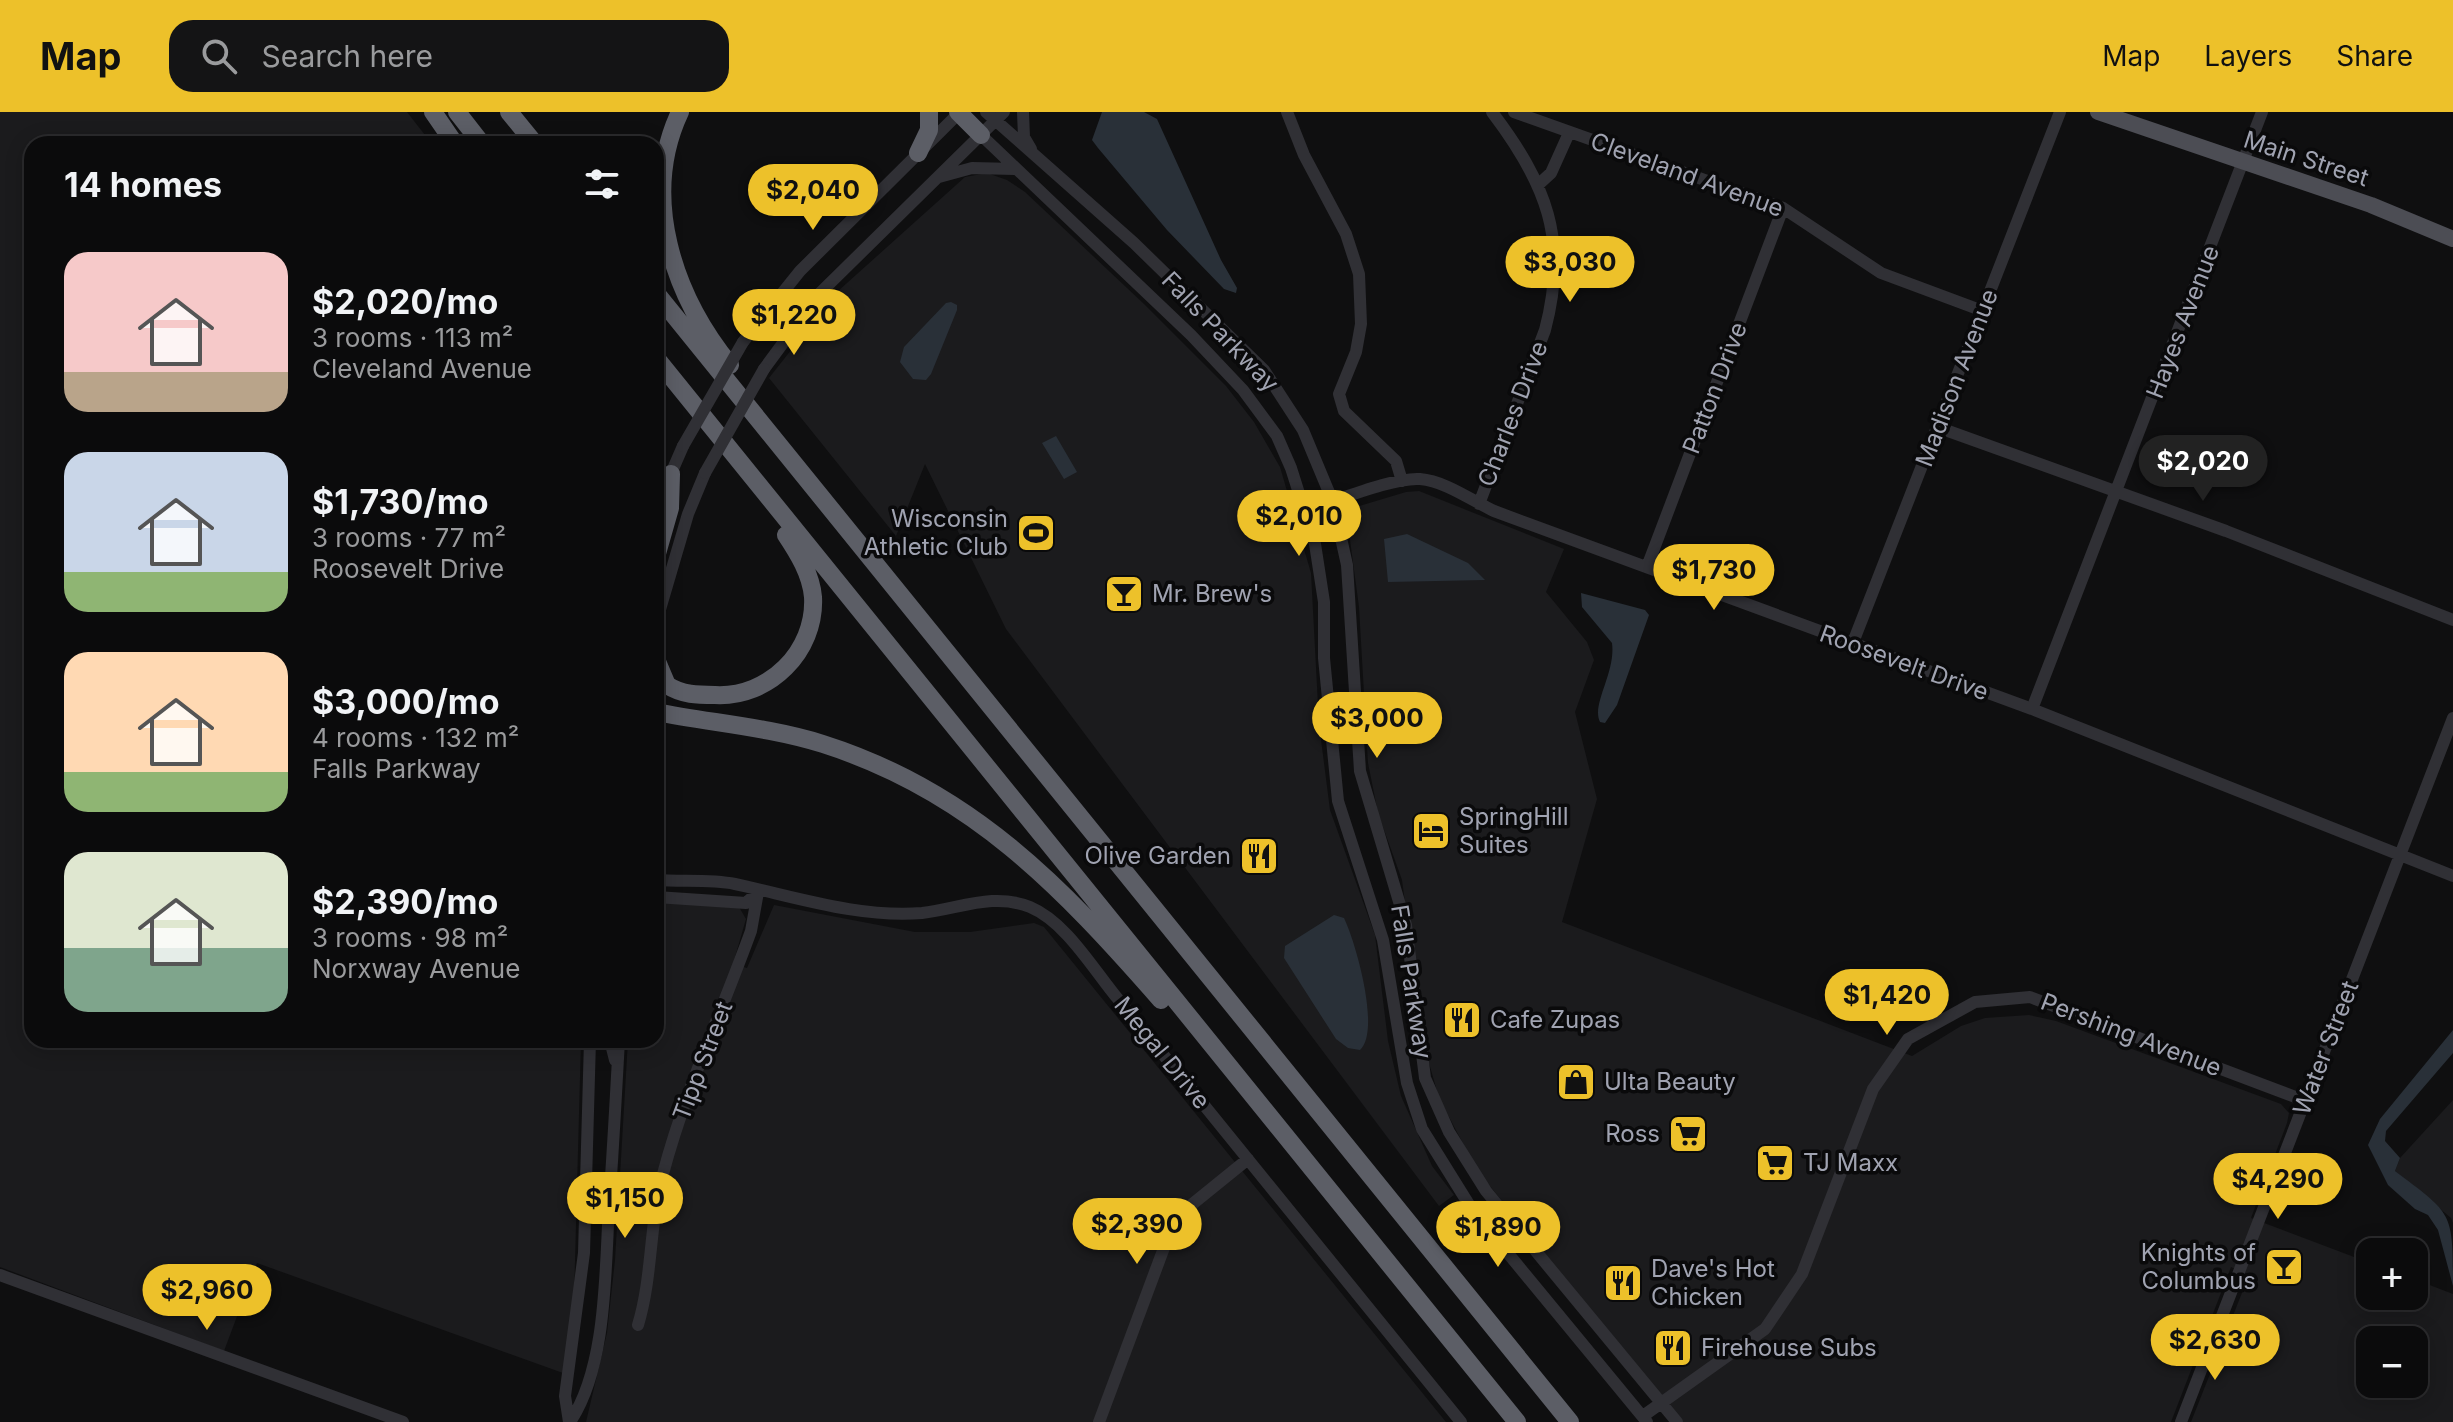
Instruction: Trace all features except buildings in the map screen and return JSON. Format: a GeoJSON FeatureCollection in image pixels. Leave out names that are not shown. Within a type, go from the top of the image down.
{"type":"FeatureCollection","features":[{"type":"Feature","properties":{"kind":"highway"},"geometry":{"type":"LineString","coordinates":[[433,112],[450,136]]}},
{"type":"Feature","properties":{"kind":"highway"},"geometry":{"type":"LineString","coordinates":[[457,112],[476,136]]}},
{"type":"Feature","properties":{"kind":"highway"},"geometry":{"type":"LineString","coordinates":[[509,112],[528,136]]}},
{"type":"Feature","properties":{"kind":"highway"},"geometry":{"type":"LineString","coordinates":[[664,188],[665,158],[680,112]]}},
{"type":"Feature","properties":{"kind":"highway"},"geometry":{"type":"LineString","coordinates":[[918,153],[929,130],[929,112]]}},
{"type":"Feature","properties":{"kind":"highway"},"geometry":{"type":"LineString","coordinates":[[959,112],[981,135]]}},
{"type":"Feature","properties":{"kind":"highway"},"geometry":{"type":"LineString","coordinates":[[664,221],[673,260],[695,313],[719,351],[938,624],[1014,735]]}},
{"type":"Feature","properties":{"kind":"highway"},"geometry":{"type":"LineString","coordinates":[[664,303],[1570,1422]]}},
{"type":"Feature","properties":{"kind":"highway"},"geometry":{"type":"LineString","coordinates":[[664,368],[1517,1422]]}},
{"type":"Feature","properties":{"kind":"highway"},"geometry":{"type":"LineString","coordinates":[[664,384],[783,530],[800,557],[813,595],[809,622],[798,652],[779,675],[760,687],[726,696],[679,691],[664,681]]}},
{"type":"Feature","properties":{"kind":"highway"},"geometry":{"type":"LineString","coordinates":[[664,529],[670,508],[671,474]]}},
{"type":"Feature","properties":{"kind":"highway"},"geometry":{"type":"LineString","coordinates":[[664,713],[823,744],[916,782],[982,822],[1082,910],[1356,1223]]}},
{"type":"Feature","properties":{"kind":"highway"},"geometry":{"type":"LineString","coordinates":[[664,724],[682,716]]}},
{"type":"Feature","properties":{"kind":"main road","name":"Main Street"},"geometry":{"type":"LineString","coordinates":[[2098,112],[2371,205],[2453,239]]}},
{"type":"Feature","properties":{"kind":"street"},"geometry":{"type":"LineString","coordinates":[[664,490],[683,446],[743,342],[800,271],[959,112]]}},
{"type":"Feature","properties":{"kind":"street"},"geometry":{"type":"LineString","coordinates":[[1023,112],[1024,137],[1032,152]]}},
{"type":"Feature","properties":{"kind":"street"},"geometry":{"type":"LineString","coordinates":[[1287,112],[1304,155],[1346,234],[1359,274],[1361,324],[1356,352],[1339,394],[1344,411],[1396,461],[1402,481]]}},
{"type":"Feature","properties":{"kind":"street","name":"Charles Drive"},"geometry":{"type":"LineString","coordinates":[[1479,504],[1552,303],[1554,237],[1539,184],[1523,154],[1492,112]]}},
{"type":"Feature","properties":{"kind":"street","name":"Cleveland Avenue"},"geometry":{"type":"LineString","coordinates":[[1514,112],[1783,208],[1881,273],[1983,311]]}},
{"type":"Feature","properties":{"kind":"street","name":"Madison Avenue"},"geometry":{"type":"LineString","coordinates":[[1852,645],[2060,112]]}},
{"type":"Feature","properties":{"kind":"street","name":"Hayes Avenue"},"geometry":{"type":"LineString","coordinates":[[2032,709],[2262,112]]}},
{"type":"Feature","properties":{"kind":"street"},"geometry":{"type":"LineString","coordinates":[[664,596],[688,514],[705,473],[764,369],[820,293],[981,135],[992,114]]}},
{"type":"Feature","properties":{"kind":"street","name":"Falls Parkway"},"geometry":{"type":"LineString","coordinates":[[992,114],[1134,243],[1264,370],[1303,430],[1333,502],[1347,565],[1360,771],[1406,925],[1425,1078],[1449,1132],[1486,1191],[1677,1422]]}},
{"type":"Feature","properties":{"kind":"street"},"geometry":{"type":"LineString","coordinates":[[1539,184],[1551,173],[1569,133]]}},
{"type":"Feature","properties":{"kind":"street","name":"Falls Parkway"},"geometry":{"type":"LineString","coordinates":[[981,135],[1158,301],[1243,390],[1277,436],[1306,510],[1315,544],[1324,602],[1324,658],[1338,801],[1383,940],[1407,1083],[1422,1129],[1473,1211],[1645,1419]]}},
{"type":"Feature","properties":{"kind":"street"},"geometry":{"type":"LineString","coordinates":[[936,177],[972,168],[1016,169]]}},
{"type":"Feature","properties":{"kind":"street","name":"Patton Drive"},"geometry":{"type":"LineString","coordinates":[[1647,567],[1783,208]]}},
{"type":"Feature","properties":{"kind":"street"},"geometry":{"type":"LineString","coordinates":[[1937,427],[2116,491],[2453,620]]}},
{"type":"Feature","properties":{"kind":"street","name":"Roosevelt Drive"},"geometry":{"type":"LineString","coordinates":[[1306,510],[1402,481],[1418,478],[1435,482],[1479,504],[1852,645],[2032,709],[2453,876]]}},
{"type":"Feature","properties":{"kind":"street","name":"Water Street"},"geometry":{"type":"LineString","coordinates":[[2181,1422],[2453,718]]}},
{"type":"Feature","properties":{"kind":"street","name":"Megal Drive"},"geometry":{"type":"LineString","coordinates":[[664,880],[735,884],[758,892],[798,896],[875,913],[927,912],[995,900],[1036,910],[1065,935],[1461,1422]]}},
{"type":"Feature","properties":{"kind":"street","name":"Megal Drive"},"geometry":{"type":"LineString","coordinates":[[664,898],[746,903],[758,892]]}},
{"type":"Feature","properties":{"kind":"street","name":"Tipp Street"},"geometry":{"type":"LineString","coordinates":[[638,1325],[648,1287],[654,1215],[663,1173],[751,931],[758,892]]}},
{"type":"Feature","properties":{"kind":"street","name":"Pershing Avenue"},"geometry":{"type":"LineString","coordinates":[[1645,1419],[1661,1403],[1765,1329],[1802,1274],[1873,1089],[1908,1039],[1975,1002],[2030,997],[2306,1101]]}},
{"type":"Feature","properties":{"kind":"street"},"geometry":{"type":"LineString","coordinates":[[570,1422],[565,1396],[584,1253],[590,1048]]}},
{"type":"Feature","properties":{"kind":"street"},"geometry":{"type":"LineString","coordinates":[[612,1048],[618,1067]]}},
{"type":"Feature","properties":{"kind":"street"},"geometry":{"type":"LineString","coordinates":[[570,1422],[583,1403],[604,1289],[619,1048]]}},
{"type":"Feature","properties":{"kind":"street"},"geometry":{"type":"LineString","coordinates":[[1099,1422],[1171,1229],[1190,1206],[1248,1159]]}},
{"type":"Feature","properties":{"kind":"street"},"geometry":{"type":"LineString","coordinates":[[0,1275],[403,1422]]}},
{"type":"Feature","properties":{"kind":"shaded area"},"geometry":{"type":"Polygon","coordinates":[[[0,112],[407,112],[426,136],[24,136],[24,1048],[581,1048],[574,1299],[563,1373],[257,1263],[224,1351],[0,1267],[0,112]]]}},
{"type":"Feature","properties":{"kind":"shaded area"},"geometry":{"type":"Polygon","coordinates":[[[1102,112],[1144,112],[1157,119],[1221,260],[1237,288],[1236,293],[1224,289],[1167,230],[1092,140],[1102,112]]]}},
{"type":"Feature","properties":{"kind":"shaded area"},"geometry":{"type":"Polygon","coordinates":[[[987,173],[1007,180],[1025,192],[1226,386],[1254,422],[1280,467],[1311,573],[1319,724],[1330,810],[1375,935],[1388,1041],[1401,1096],[1432,1166],[1454,1195],[1439,1206],[1006,629],[925,464],[896,536],[769,378],[837,292],[965,177],[987,173]]]}},
{"type":"Feature","properties":{"kind":"shaded area"},"geometry":{"type":"Polygon","coordinates":[[[946,303],[957,305],[957,310],[931,374],[926,380],[913,379],[900,362],[904,347],[946,303]]]}},
{"type":"Feature","properties":{"kind":"shaded area"},"geometry":{"type":"Polygon","coordinates":[[[1056,436],[1077,472],[1064,479],[1042,443],[1056,436]]]}},
{"type":"Feature","properties":{"kind":"shaded area"},"geometry":{"type":"Polygon","coordinates":[[[1419,491],[1564,549],[1546,592],[1587,642],[1594,660],[1575,712],[1597,799],[1562,922],[1912,1056],[1961,1026],[1985,1018],[2029,1015],[2056,1021],[2281,1104],[2289,1113],[2287,1123],[2251,1218],[2356,1258],[2356,1310],[2428,1310],[2428,1284],[2453,1294],[2453,1422],[2191,1422],[2249,1275],[2231,1267],[2171,1422],[1680,1422],[1477,1170],[1439,1098],[1425,1049],[1402,880],[1378,813],[1368,763],[1359,607],[1348,525],[1348,513],[1356,507],[1419,491]]]}},
{"type":"Feature","properties":{"kind":"shaded area"},"geometry":{"type":"Polygon","coordinates":[[[1407,534],[1468,563],[1485,580],[1388,582],[1384,539],[1407,534]]]}},
{"type":"Feature","properties":{"kind":"shaded area"},"geometry":{"type":"Polygon","coordinates":[[[1581,593],[1645,610],[1649,615],[1617,705],[1605,723],[1600,722],[1598,715],[1611,665],[1612,643],[1582,607],[1581,593]]]}},
{"type":"Feature","properties":{"kind":"shaded area"},"geometry":{"type":"Polygon","coordinates":[[[664,898],[739,907],[746,919],[733,964],[747,968],[774,905],[915,932],[970,932],[1034,923],[1044,927],[1446,1422],[586,1422],[607,1333],[615,1260],[628,1048],[664,1048],[664,898]]]}},
{"type":"Feature","properties":{"kind":"shaded area"},"geometry":{"type":"Polygon","coordinates":[[[1334,915],[1344,918],[1355,946],[1364,986],[1368,1025],[1366,1040],[1360,1050],[1348,1048],[1336,1039],[1284,958],[1285,946],[1334,915]]]}},
{"type":"Feature","properties":{"kind":"shaded area"},"geometry":{"type":"Polygon","coordinates":[[[2453,1030],[2453,1053],[2386,1131],[2385,1141],[2400,1158],[2395,1171],[2429,1197],[2446,1217],[2452,1243],[2453,1286],[2438,1230],[2428,1215],[2415,1209],[2388,1185],[2368,1145],[2380,1119],[2453,1030]]]}},
{"type":"Feature","properties":{"kind":"shaded area"},"geometry":{"type":"Polygon","coordinates":[[[2453,1100],[2453,1223],[2395,1171],[2400,1158],[2453,1100]]]}},
{"type":"Feature","properties":{"kind":"place","name":"Wisconsin Athletic Club"},"geometry":{"type":"Point","coordinates":[1036,533]}},
{"type":"Feature","properties":{"kind":"place","name":"Mr. Brew's"},"geometry":{"type":"Point","coordinates":[1124,594]}},
{"type":"Feature","properties":{"kind":"place","name":"SpringHill Suites"},"geometry":{"type":"Point","coordinates":[1431,831]}},
{"type":"Feature","properties":{"kind":"place","name":"Olive Garden"},"geometry":{"type":"Point","coordinates":[1259,856]}},
{"type":"Feature","properties":{"kind":"place","name":"Cafe Zupas"},"geometry":{"type":"Point","coordinates":[1462,1020]}},
{"type":"Feature","properties":{"kind":"place","name":"Ulta Beauty"},"geometry":{"type":"Point","coordinates":[1576,1082]}},
{"type":"Feature","properties":{"kind":"place","name":"Ross"},"geometry":{"type":"Point","coordinates":[1688,1134]}},
{"type":"Feature","properties":{"kind":"place","name":"TJ Maxx"},"geometry":{"type":"Point","coordinates":[1775,1163]}},
{"type":"Feature","properties":{"kind":"place","name":"Knights of Columbus"},"geometry":{"type":"Point","coordinates":[2284,1267]}},
{"type":"Feature","properties":{"kind":"place","name":"Dave's Hot Chicken"},"geometry":{"type":"Point","coordinates":[1623,1283]}},
{"type":"Feature","properties":{"kind":"place","name":"Firehouse Subs"},"geometry":{"type":"Point","coordinates":[1673,1348]}}]}
